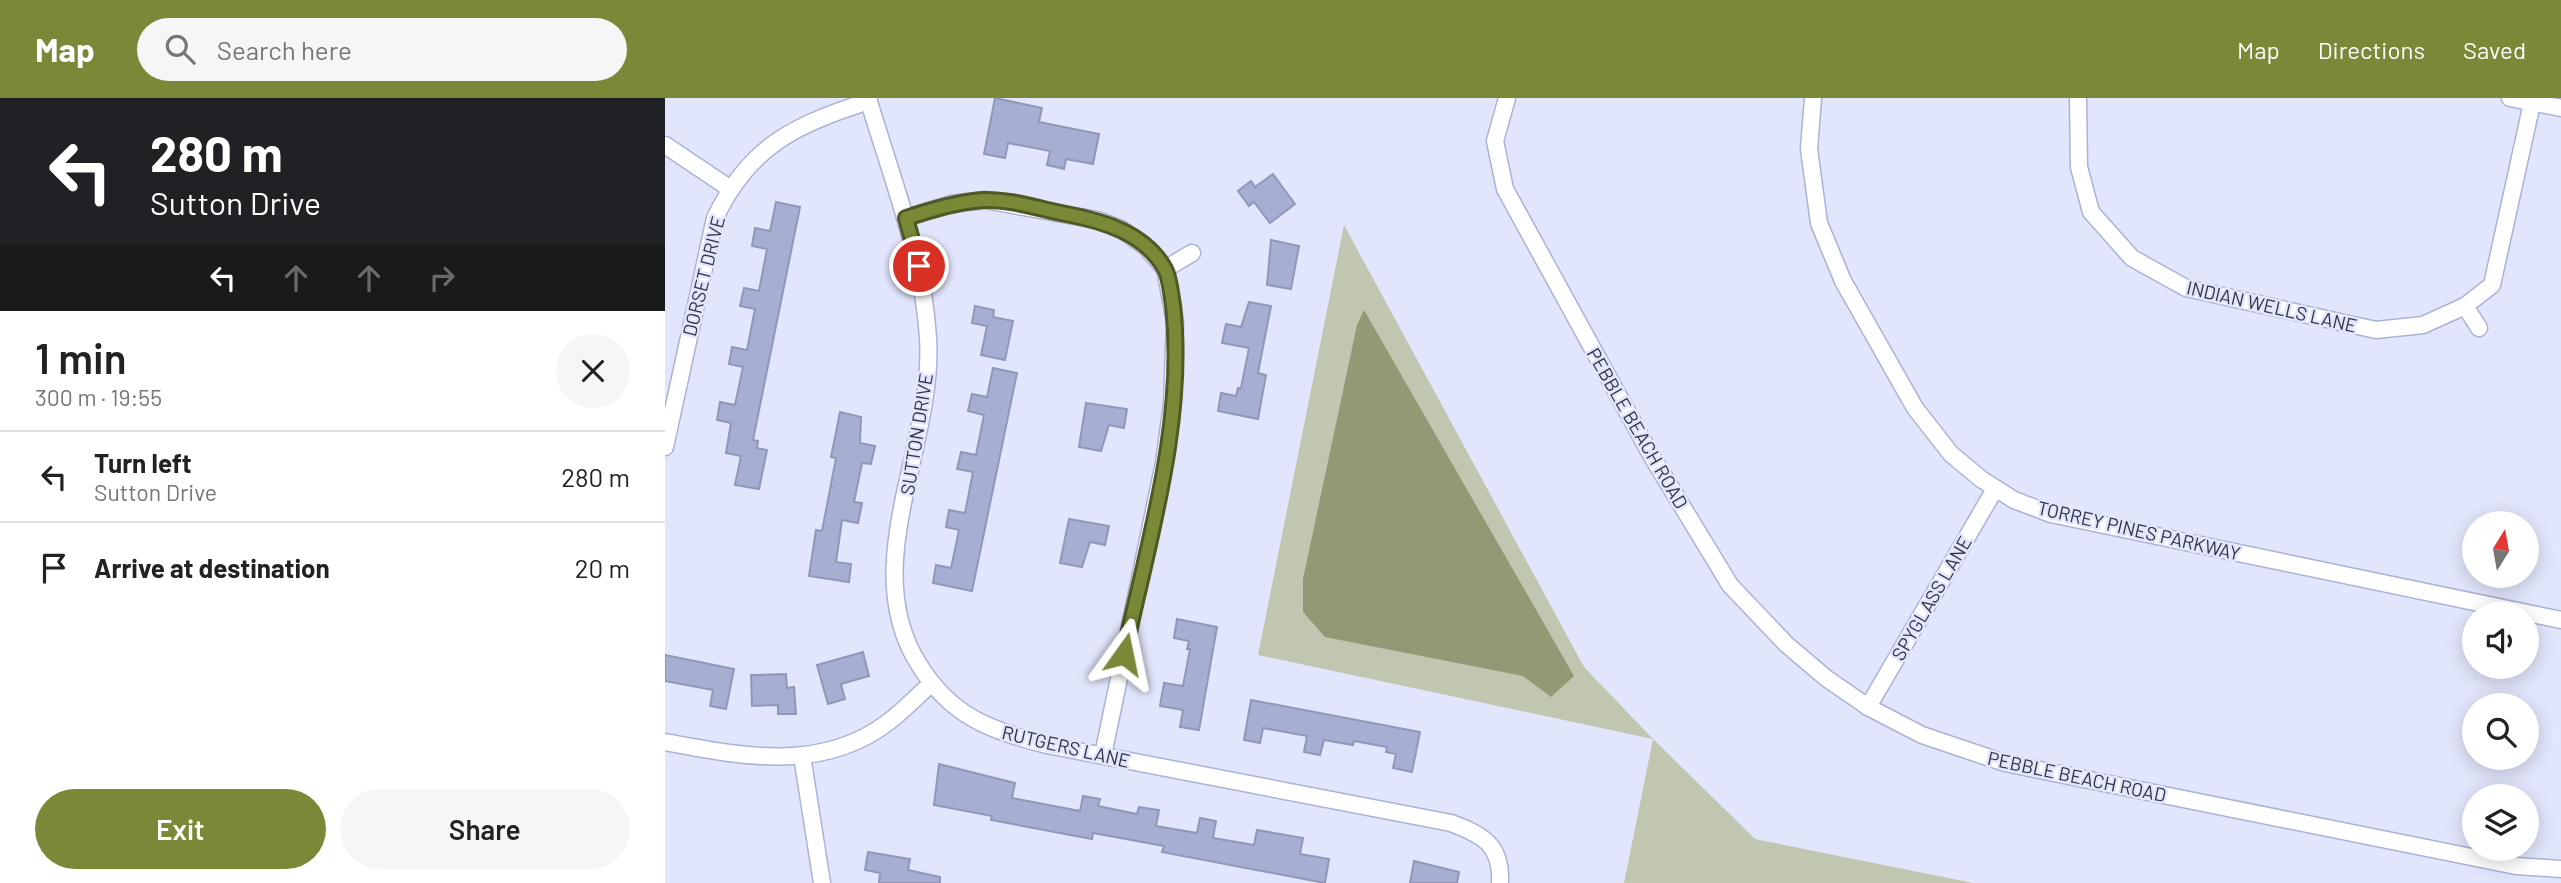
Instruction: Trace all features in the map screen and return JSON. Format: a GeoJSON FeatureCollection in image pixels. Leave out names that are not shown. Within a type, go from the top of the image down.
{"type":"FeatureCollection","features":[{"type":"Feature","properties":{"kind":"street","name":"PEBBLE BEACH ROAD"},"geometry":{"type":"LineString","coordinates":[[1507,98],[1495,141],[1505,189],[1651,456],[1730,585],[1786,645],[1826,678],[1868,707],[1922,735],[2005,763],[2516,866],[2561,869]]}},
{"type":"Feature","properties":{"kind":"street","name":"TORREY PINES PARKWAY"},"geometry":{"type":"LineString","coordinates":[[1813,98],[1809,149],[1819,223],[1843,281],[1915,408],[1951,454],[1995,489],[2051,514],[2561,620]]}},
{"type":"Feature","properties":{"kind":"street","name":"INDIAN WELLS LANE"},"geometry":{"type":"LineString","coordinates":[[2078,98],[2079,167],[2091,212],[2132,258],[2186,288],[2376,330],[2423,325],[2465,306],[2492,285],[2532,103]]}},
{"type":"Feature","properties":{"kind":"street"},"geometry":{"type":"LineString","coordinates":[[2510,98],[2561,108]]}},
{"type":"Feature","properties":{"kind":"street","name":"DORSET DRIVE"},"geometry":{"type":"LineString","coordinates":[[665,447],[715,218],[730,188],[772,142],[800,125],[868,99]]}},
{"type":"Feature","properties":{"kind":"street","name":"SUTTON DRIVE"},"geometry":{"type":"LineString","coordinates":[[868,99],[919,266],[929,340],[924,406],[894,555],[894,594],[906,644],[931,684]]}},
{"type":"Feature","properties":{"kind":"street"},"geometry":{"type":"LineString","coordinates":[[665,145],[730,188]]}},
{"type":"Feature","properties":{"kind":"street"},"geometry":{"type":"LineString","coordinates":[[906,218],[951,205],[985,200],[1097,220],[1121,229],[1146,247],[1165,269],[1175,322],[1172,404],[1164,463],[1103,755]]}},
{"type":"Feature","properties":{"kind":"street"},"geometry":{"type":"LineString","coordinates":[[1165,269],[1192,253]]}},
{"type":"Feature","properties":{"kind":"street"},"geometry":{"type":"LineString","coordinates":[[2465,306],[2479,328]]}},
{"type":"Feature","properties":{"kind":"street","name":"SPYGLASS LANE"},"geometry":{"type":"LineString","coordinates":[[1868,707],[1995,489]]}},
{"type":"Feature","properties":{"kind":"street"},"geometry":{"type":"LineString","coordinates":[[665,742],[740,757],[802,756],[840,748],[885,724],[931,684]]}},
{"type":"Feature","properties":{"kind":"street","name":"RUTGERS LANE"},"geometry":{"type":"LineString","coordinates":[[931,684],[961,713],[1000,733],[1451,823],[1475,832],[1493,847],[1501,866],[1500,883]]}},
{"type":"Feature","properties":{"kind":"street"},"geometry":{"type":"LineString","coordinates":[[802,756],[821,883]]}},
{"type":"Feature","properties":{"kind":"shaded area"},"geometry":{"type":"Polygon","coordinates":[[[1344,225],[1584,667],[1653,739],[1258,655],[1344,225]]]}},
{"type":"Feature","properties":{"kind":"shaded area"},"geometry":{"type":"Polygon","coordinates":[[[1364,310],[1574,676],[1551,697],[1523,676],[1325,637],[1303,612],[1303,579],[1357,325],[1364,310]]]}},
{"type":"Feature","properties":{"kind":"shaded area"},"geometry":{"type":"Polygon","coordinates":[[[1653,739],[1755,839],[1973,883],[1624,883],[1653,739]]]}},
{"type":"Feature","properties":{"kind":"building"},"geometry":{"type":"Polygon","coordinates":[[[995,98],[1042,108],[1039,122],[1099,134],[1093,164],[1066,159],[1064,169],[1047,165],[1050,151],[1008,143],[1005,158],[984,154],[995,98]]]}},
{"type":"Feature","properties":{"kind":"building"},"geometry":{"type":"Polygon","coordinates":[[[1273,174],[1295,204],[1270,223],[1254,202],[1249,206],[1238,191],[1251,181],[1255,187],[1273,174]]]}},
{"type":"Feature","properties":{"kind":"building"},"geometry":{"type":"Polygon","coordinates":[[[776,202],[800,207],[753,440],[758,441],[757,448],[767,450],[759,489],[735,485],[741,456],[726,453],[731,423],[717,420],[720,402],[735,405],[743,367],[729,364],[732,347],[747,350],[755,309],[740,306],[744,288],[759,291],[767,249],[752,246],[755,228],[770,231],[776,202]]]}},
{"type":"Feature","properties":{"kind":"building"},"geometry":{"type":"Polygon","coordinates":[[[1271,240],[1299,246],[1291,289],[1267,285],[1271,240]]]}},
{"type":"Feature","properties":{"kind":"building"},"geometry":{"type":"Polygon","coordinates":[[[1249,302],[1271,306],[1258,373],[1266,375],[1258,419],[1218,411],[1221,393],[1236,396],[1238,388],[1241,388],[1249,348],[1222,343],[1226,324],[1241,327],[1249,302]]]}},
{"type":"Feature","properties":{"kind":"building"},"geometry":{"type":"Polygon","coordinates":[[[975,306],[994,310],[993,317],[1013,321],[1005,360],[981,355],[987,326],[972,323],[975,306]]]}},
{"type":"Feature","properties":{"kind":"building"},"geometry":{"type":"Polygon","coordinates":[[[993,368],[1017,373],[972,591],[933,583],[936,565],[951,568],[959,530],[946,527],[949,510],[965,513],[973,472],[957,469],[961,452],[976,455],[984,415],[968,411],[972,394],[987,397],[993,368]]]}},
{"type":"Feature","properties":{"kind":"building"},"geometry":{"type":"Polygon","coordinates":[[[1086,403],[1127,409],[1124,428],[1109,425],[1101,451],[1079,447],[1086,403]]]}},
{"type":"Feature","properties":{"kind":"building"},"geometry":{"type":"Polygon","coordinates":[[[840,412],[861,417],[860,443],[875,446],[871,464],[862,463],[854,502],[862,503],[858,523],[842,520],[836,562],[851,564],[849,582],[809,576],[816,530],[822,531],[836,458],[831,457],[840,412]]]}},
{"type":"Feature","properties":{"kind":"building"},"geometry":{"type":"Polygon","coordinates":[[[1069,519],[1109,526],[1105,545],[1090,542],[1082,567],[1060,563],[1069,519]]]}},
{"type":"Feature","properties":{"kind":"building"},"geometry":{"type":"Polygon","coordinates":[[[1177,619],[1217,627],[1199,730],[1180,727],[1183,710],[1160,706],[1164,683],[1183,686],[1190,649],[1187,649],[1189,641],[1174,638],[1177,619]]]}},
{"type":"Feature","properties":{"kind":"building"},"geometry":{"type":"Polygon","coordinates":[[[863,652],[869,676],[841,684],[845,699],[828,704],[817,665],[863,652]]]}},
{"type":"Feature","properties":{"kind":"building"},"geometry":{"type":"Polygon","coordinates":[[[665,655],[734,669],[726,709],[710,706],[713,690],[665,681],[665,655]]]}},
{"type":"Feature","properties":{"kind":"building"},"geometry":{"type":"Polygon","coordinates":[[[786,674],[787,688],[794,687],[796,714],[778,714],[778,705],[752,706],[751,675],[786,674]]]}},
{"type":"Feature","properties":{"kind":"building"},"geometry":{"type":"Polygon","coordinates":[[[1251,700],[1420,732],[1412,772],[1393,768],[1396,754],[1386,752],[1387,747],[1354,741],[1353,745],[1324,740],[1320,755],[1304,752],[1307,736],[1263,728],[1260,743],[1244,740],[1251,700]]]}},
{"type":"Feature","properties":{"kind":"building"},"geometry":{"type":"Polygon","coordinates":[[[939,764],[1015,783],[1012,798],[1080,811],[1083,796],[1100,799],[1098,806],[1137,814],[1139,807],[1159,810],[1156,826],[1197,833],[1200,818],[1216,821],[1213,838],[1254,845],[1257,830],[1303,838],[1300,854],[1329,859],[1325,883],[1162,852],[1164,846],[1093,833],[1092,839],[991,820],[992,816],[934,805],[939,764]]]}},
{"type":"Feature","properties":{"kind":"building"},"geometry":{"type":"Polygon","coordinates":[[[868,852],[910,859],[908,870],[940,877],[940,883],[879,883],[880,873],[865,870],[868,852]]]}},
{"type":"Feature","properties":{"kind":"building"},"geometry":{"type":"Polygon","coordinates":[[[1414,861],[1459,872],[1457,883],[1410,883],[1414,861]]]}},
{"type":"Feature","properties":{"kind":"route"},"geometry":{"type":"LineString","coordinates":[[919,266],[906,218],[951,205],[985,200],[1097,220],[1121,229],[1146,247],[1165,269],[1175,322],[1172,404],[1164,463],[1124,654]]}}]}
